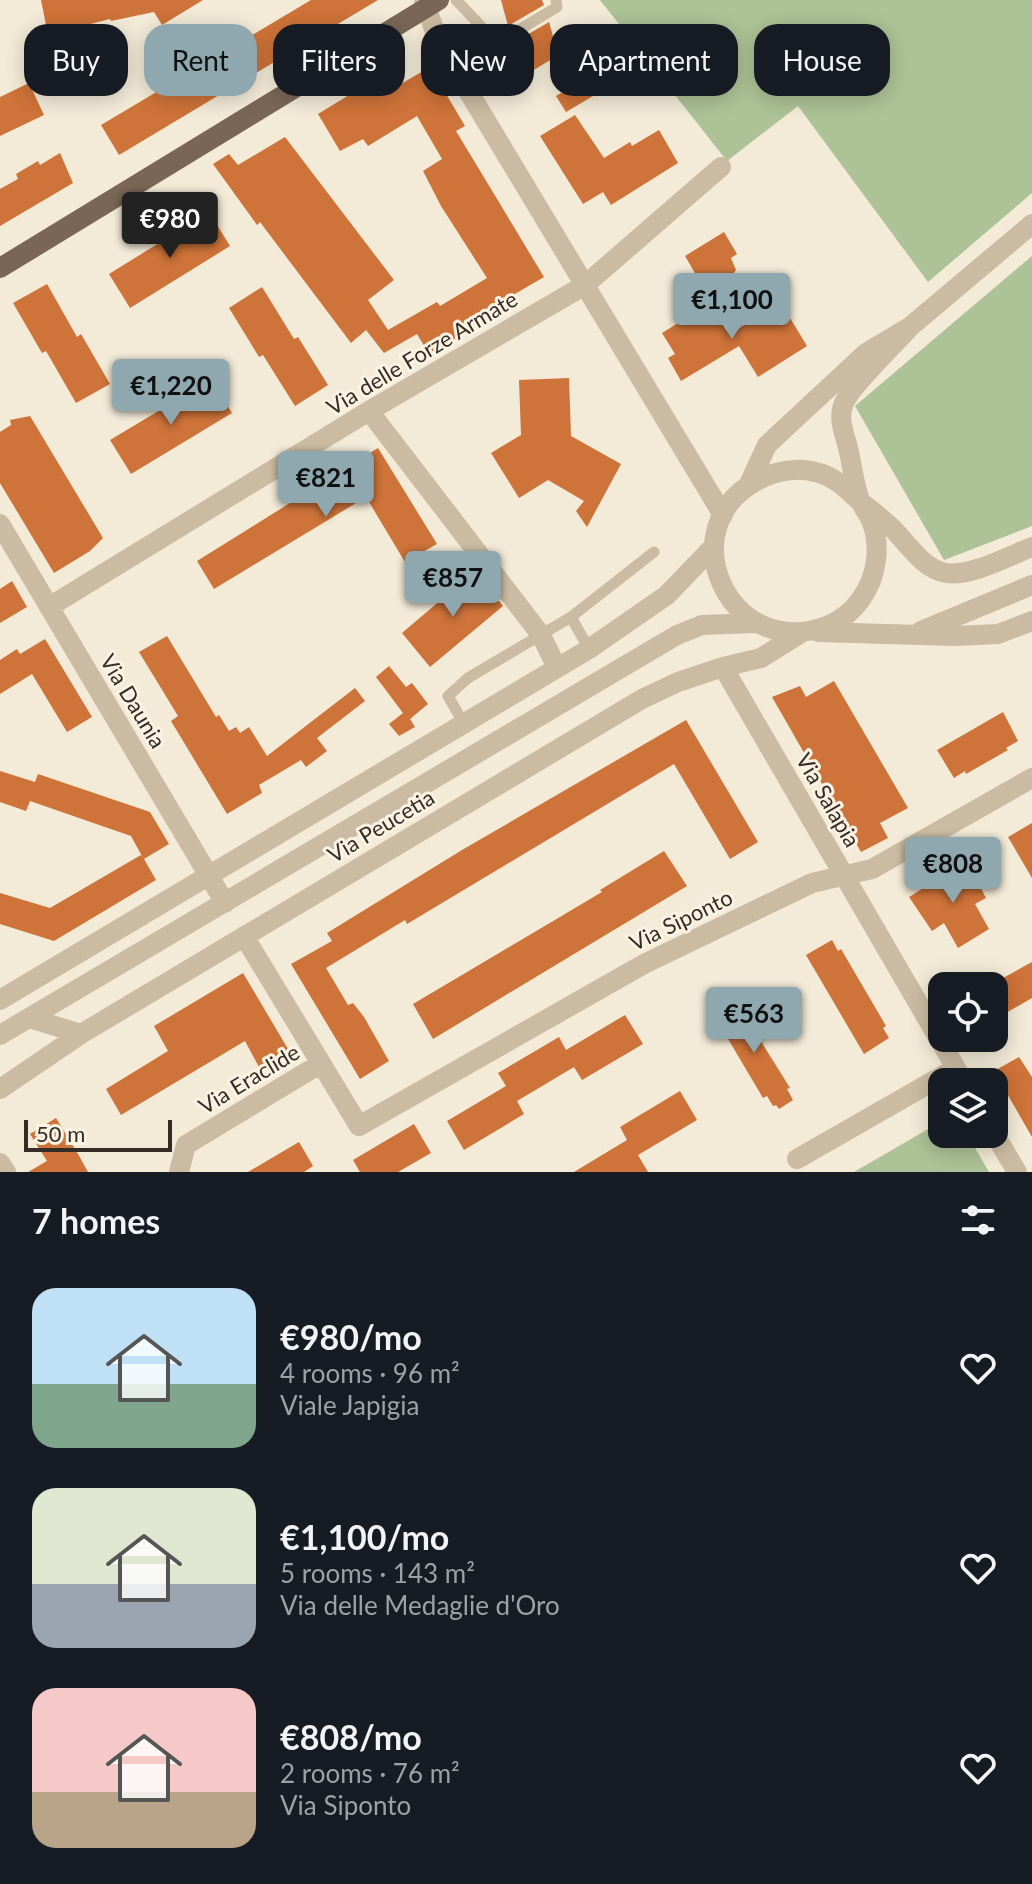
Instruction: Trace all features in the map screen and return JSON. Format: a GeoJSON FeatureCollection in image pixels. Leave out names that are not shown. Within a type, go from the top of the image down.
{"type":"FeatureCollection","features":[{"type":"Feature","properties":{"kind":"main road"},"geometry":{"type":"LineString","coordinates":[[0,268],[429,3]]}},
{"type":"Feature","properties":{"kind":"street"},"geometry":{"type":"LineString","coordinates":[[429,3],[438,41],[723,515]]}},
{"type":"Feature","properties":{"kind":"street","name":"Via delle Forze Armate"},"geometry":{"type":"LineString","coordinates":[[49,607],[369,411],[585,285],[721,167]]}},
{"type":"Feature","properties":{"kind":"street"},"geometry":{"type":"LineString","coordinates":[[911,326],[1032,224]]}},
{"type":"Feature","properties":{"kind":"street","name":"Via Peucetia"},"geometry":{"type":"LineString","coordinates":[[756,623],[738,609],[724,591],[716,569],[714,546],[723,515],[734,498],[749,484],[767,445],[866,353],[911,326]]}},
{"type":"Feature","properties":{"kind":"street","name":"Via Peucetia"},"geometry":{"type":"LineString","coordinates":[[0,1089],[81,1034],[642,699],[678,682],[761,658],[806,632],[833,624],[853,610],[867,590],[875,568],[877,544],[871,521],[859,500],[840,420],[844,401],[911,326]]}},
{"type":"Feature","properties":{"kind":"street"},"geometry":{"type":"LineString","coordinates":[[369,411],[541,635],[557,668]]}},
{"type":"Feature","properties":{"kind":"street"},"geometry":{"type":"LineString","coordinates":[[749,484],[771,473],[795,470],[819,473],[841,484],[928,564],[945,573],[967,572],[1032,547]]}},
{"type":"Feature","properties":{"kind":"street","name":"Via Daunia"},"geometry":{"type":"LineString","coordinates":[[0,524],[225,903]]}},
{"type":"Feature","properties":{"kind":"street","name":"Via Peucetia"},"geometry":{"type":"LineString","coordinates":[[0,1000],[589,649],[667,595],[714,546]]}},
{"type":"Feature","properties":{"kind":"street"},"geometry":{"type":"LineString","coordinates":[[913,634],[1032,585]]}},
{"type":"Feature","properties":{"kind":"street"},"geometry":{"type":"LineString","coordinates":[[0,1035],[677,635],[702,625],[756,623],[778,631],[998,634],[1032,621]]}},
{"type":"Feature","properties":{"kind":"street","name":"Via Salapia"},"geometry":{"type":"LineString","coordinates":[[723,667],[956,1068]]}},
{"type":"Feature","properties":{"kind":"street","name":"Via Siponto"},"geometry":{"type":"LineString","coordinates":[[320,1064],[359,1126],[644,964],[812,883],[872,869],[1032,778]]}},
{"type":"Feature","properties":{"kind":"street"},"geometry":{"type":"LineString","coordinates":[[244,936],[320,1064]]}},
{"type":"Feature","properties":{"kind":"street"},"geometry":{"type":"LineString","coordinates":[[29,1018],[81,1034]]}},
{"type":"Feature","properties":{"kind":"street","name":"Via Eraclide"},"geometry":{"type":"LineString","coordinates":[[179,1172],[186,1145],[320,1064]]}},
{"type":"Feature","properties":{"kind":"street"},"geometry":{"type":"LineString","coordinates":[[797,1159],[928,1091]]}},
{"type":"Feature","properties":{"kind":"street"},"geometry":{"type":"LineString","coordinates":[[1003,1148],[1017,1172]]}},
{"type":"Feature","properties":{"kind":"street"},"geometry":{"type":"LineString","coordinates":[[0,1163],[6,1172]]}},
{"type":"Feature","properties":{"kind":"lane"},"geometry":{"type":"LineString","coordinates":[[456,0],[497,43],[557,7],[556,0]]}},
{"type":"Feature","properties":{"kind":"lane"},"geometry":{"type":"LineString","coordinates":[[464,724],[448,696],[468,678],[571,617],[654,552]]}},
{"type":"Feature","properties":{"kind":"lane"},"geometry":{"type":"LineString","coordinates":[[571,617],[589,649]]}},
{"type":"Feature","properties":{"kind":"green space"},"geometry":{"type":"Polygon","coordinates":[[[600,0],[1032,0],[1032,193],[928,282],[798,106],[727,161],[676,96],[738,96],[738,24],[619,24],[600,0]]]}},
{"type":"Feature","properties":{"kind":"green space"},"geometry":{"type":"Polygon","coordinates":[[[1032,256],[1032,526],[944,560],[855,406],[1032,256]]]}},
{"type":"Feature","properties":{"kind":"green space"},"geometry":{"type":"Polygon","coordinates":[[[928,1129],[928,1148],[975,1148],[989,1172],[854,1172],[928,1129]]]}},
{"type":"Feature","properties":{"kind":"building"},"geometry":{"type":"Polygon","coordinates":[[[41,0],[203,0],[164,24],[154,12],[91,24],[46,24],[41,0]]]}},
{"type":"Feature","properties":{"kind":"building"},"geometry":{"type":"Polygon","coordinates":[[[311,0],[378,0],[338,24],[273,24],[273,63],[257,72],[257,32],[311,0]]]}},
{"type":"Feature","properties":{"kind":"building"},"geometry":{"type":"Polygon","coordinates":[[[501,0],[542,0],[544,5],[507,24],[501,0]]]}},
{"type":"Feature","properties":{"kind":"building"},"geometry":{"type":"Polygon","coordinates":[[[549,22],[550,60],[534,70],[534,31],[549,22]]]}},
{"type":"Feature","properties":{"kind":"building"},"geometry":{"type":"Polygon","coordinates":[[[421,72],[421,96],[447,96],[465,126],[456,131],[544,277],[491,308],[495,315],[429,354],[417,334],[384,353],[366,330],[351,343],[213,164],[229,154],[238,165],[285,137],[394,280],[368,300],[388,330],[437,302],[440,306],[487,278],[441,206],[423,171],[442,159],[417,116],[368,146],[363,139],[340,151],[318,114],[347,96],[405,96],[405,82],[421,72]]]}},
{"type":"Feature","properties":{"kind":"building"},"geometry":{"type":"Polygon","coordinates":[[[24,85],[24,96],[35,96],[44,115],[0,136],[0,97],[24,85]]]}},
{"type":"Feature","properties":{"kind":"building"},"geometry":{"type":"Polygon","coordinates":[[[150,96],[218,96],[119,155],[101,125],[150,96]]]}},
{"type":"Feature","properties":{"kind":"building"},"geometry":{"type":"Polygon","coordinates":[[[556,96],[593,96],[566,112],[556,96]]]}},
{"type":"Feature","properties":{"kind":"building"},"geometry":{"type":"Polygon","coordinates":[[[575,115],[604,158],[630,142],[632,146],[659,130],[678,163],[611,205],[603,192],[583,204],[540,136],[575,115]]]}},
{"type":"Feature","properties":{"kind":"building"},"geometry":{"type":"Polygon","coordinates":[[[60,153],[73,183],[0,226],[0,189],[18,179],[16,174],[60,153]]]}},
{"type":"Feature","properties":{"kind":"building"},"geometry":{"type":"Polygon","coordinates":[[[209,212],[230,246],[130,308],[109,274],[209,212]]]}},
{"type":"Feature","properties":{"kind":"building"},"geometry":{"type":"Polygon","coordinates":[[[724,232],[737,254],[731,258],[736,270],[728,282],[735,294],[714,306],[685,256],[724,232]]]}},
{"type":"Feature","properties":{"kind":"building"},"geometry":{"type":"Polygon","coordinates":[[[47,284],[77,337],[81,334],[110,384],[76,403],[13,303],[47,284]]]}},
{"type":"Feature","properties":{"kind":"building"},"geometry":{"type":"Polygon","coordinates":[[[262,287],[294,339],[298,337],[328,385],[295,406],[263,355],[259,357],[229,308],[262,287]]]}},
{"type":"Feature","properties":{"kind":"building"},"geometry":{"type":"Polygon","coordinates":[[[712,302],[731,333],[781,303],[807,346],[758,377],[739,346],[681,381],[668,358],[675,354],[662,333],[712,302]]]}},
{"type":"Feature","properties":{"kind":"building"},"geometry":{"type":"Polygon","coordinates":[[[569,378],[571,436],[621,464],[587,527],[576,511],[584,501],[548,480],[519,498],[491,453],[521,435],[519,380],[569,378]]]}},
{"type":"Feature","properties":{"kind":"building"},"geometry":{"type":"Polygon","coordinates":[[[212,379],[232,413],[131,474],[110,440],[212,379]]]}},
{"type":"Feature","properties":{"kind":"building"},"geometry":{"type":"Polygon","coordinates":[[[30,416],[103,538],[90,551],[54,573],[0,483],[0,432],[11,425],[10,420],[30,416]]]}},
{"type":"Feature","properties":{"kind":"building"},"geometry":{"type":"Polygon","coordinates":[[[378,448],[437,544],[405,562],[366,497],[214,589],[197,561],[378,448]]]}},
{"type":"Feature","properties":{"kind":"building"},"geometry":{"type":"Polygon","coordinates":[[[475,571],[503,606],[430,667],[402,633],[475,571]]]}},
{"type":"Feature","properties":{"kind":"building"},"geometry":{"type":"Polygon","coordinates":[[[12,581],[27,607],[0,623],[0,589],[12,581]]]}},
{"type":"Feature","properties":{"kind":"building"},"geometry":{"type":"Polygon","coordinates":[[[167,636],[216,717],[219,715],[229,731],[236,727],[240,733],[249,727],[267,756],[355,688],[365,701],[317,738],[327,751],[306,767],[301,760],[259,785],[262,793],[227,814],[171,721],[178,716],[139,652],[167,636]]]}},
{"type":"Feature","properties":{"kind":"building"},"geometry":{"type":"Polygon","coordinates":[[[45,639],[92,717],[67,732],[32,674],[0,694],[0,660],[17,649],[20,654],[45,639]]]}},
{"type":"Feature","properties":{"kind":"building"},"geometry":{"type":"Polygon","coordinates":[[[389,666],[406,687],[412,683],[428,704],[410,719],[415,727],[399,736],[389,724],[403,713],[376,677],[389,666]]]}},
{"type":"Feature","properties":{"kind":"building"},"geometry":{"type":"Polygon","coordinates":[[[834,681],[908,808],[880,823],[888,838],[861,852],[772,697],[800,686],[806,697],[834,681]]]}},
{"type":"Feature","properties":{"kind":"building"},"geometry":{"type":"Polygon","coordinates":[[[1003,712],[1018,741],[1006,748],[1008,750],[954,778],[937,750],[1003,712]]]}},
{"type":"Feature","properties":{"kind":"building"},"geometry":{"type":"Polygon","coordinates":[[[686,720],[758,842],[730,859],[674,764],[407,924],[405,920],[326,968],[348,1005],[353,1003],[364,1017],[389,1061],[360,1079],[291,964],[332,941],[327,933],[462,850],[686,720]]]}},
{"type":"Feature","properties":{"kind":"building"},"geometry":{"type":"Polygon","coordinates":[[[0,771],[35,782],[38,774],[150,812],[169,844],[144,859],[156,880],[54,941],[0,924],[0,893],[50,908],[141,855],[143,858],[131,836],[30,801],[26,811],[0,802],[0,771]]]}},
{"type":"Feature","properties":{"kind":"building"},"geometry":{"type":"Polygon","coordinates":[[[1032,823],[1032,878],[1008,837],[1032,823]]]}},
{"type":"Feature","properties":{"kind":"building"},"geometry":{"type":"Polygon","coordinates":[[[664,851],[687,886],[433,1039],[413,1004],[602,892],[600,890],[664,851]]]}},
{"type":"Feature","properties":{"kind":"building"},"geometry":{"type":"Polygon","coordinates":[[[967,861],[986,898],[975,904],[989,929],[958,948],[944,923],[932,931],[909,897],[967,861]]]}},
{"type":"Feature","properties":{"kind":"building"},"geometry":{"type":"Polygon","coordinates":[[[832,940],[838,951],[841,949],[886,1026],[883,1028],[889,1038],[864,1054],[806,955],[832,940]]]}},
{"type":"Feature","properties":{"kind":"building"},"geometry":{"type":"Polygon","coordinates":[[[1032,962],[1032,998],[1008,1012],[1008,975],[1032,962]]]}},
{"type":"Feature","properties":{"kind":"building"},"geometry":{"type":"Polygon","coordinates":[[[243,973],[288,1049],[259,1067],[245,1041],[121,1115],[106,1089],[168,1051],[154,1026],[243,973]]]}},
{"type":"Feature","properties":{"kind":"building"},"geometry":{"type":"Polygon","coordinates":[[[734,998],[790,1088],[787,1089],[793,1100],[779,1109],[767,1096],[763,1098],[721,1027],[724,1024],[718,1013],[721,1012],[719,1007],[734,998]]]}},
{"type":"Feature","properties":{"kind":"building"},"geometry":{"type":"Polygon","coordinates":[[[625,1015],[643,1044],[582,1080],[574,1067],[517,1101],[524,1114],[464,1150],[447,1121],[506,1086],[498,1073],[559,1037],[566,1050],[625,1015]]]}},
{"type":"Feature","properties":{"kind":"building"},"geometry":{"type":"Polygon","coordinates":[[[1019,1057],[1032,1077],[1032,1137],[1008,1095],[1008,1068],[999,1068],[1019,1057]]]}},
{"type":"Feature","properties":{"kind":"building"},"geometry":{"type":"Polygon","coordinates":[[[680,1091],[697,1120],[638,1155],[648,1172],[574,1172],[627,1140],[620,1127],[680,1091]]]}},
{"type":"Feature","properties":{"kind":"building"},"geometry":{"type":"Polygon","coordinates":[[[56,1118],[88,1172],[28,1172],[47,1161],[30,1134],[56,1118]]]}},
{"type":"Feature","properties":{"kind":"building"},"geometry":{"type":"Polygon","coordinates":[[[414,1124],[431,1153],[398,1172],[360,1172],[353,1160],[414,1124]]]}},
{"type":"Feature","properties":{"kind":"building"},"geometry":{"type":"Polygon","coordinates":[[[299,1142],[313,1166],[304,1172],[248,1172],[299,1142]]]}}]}
